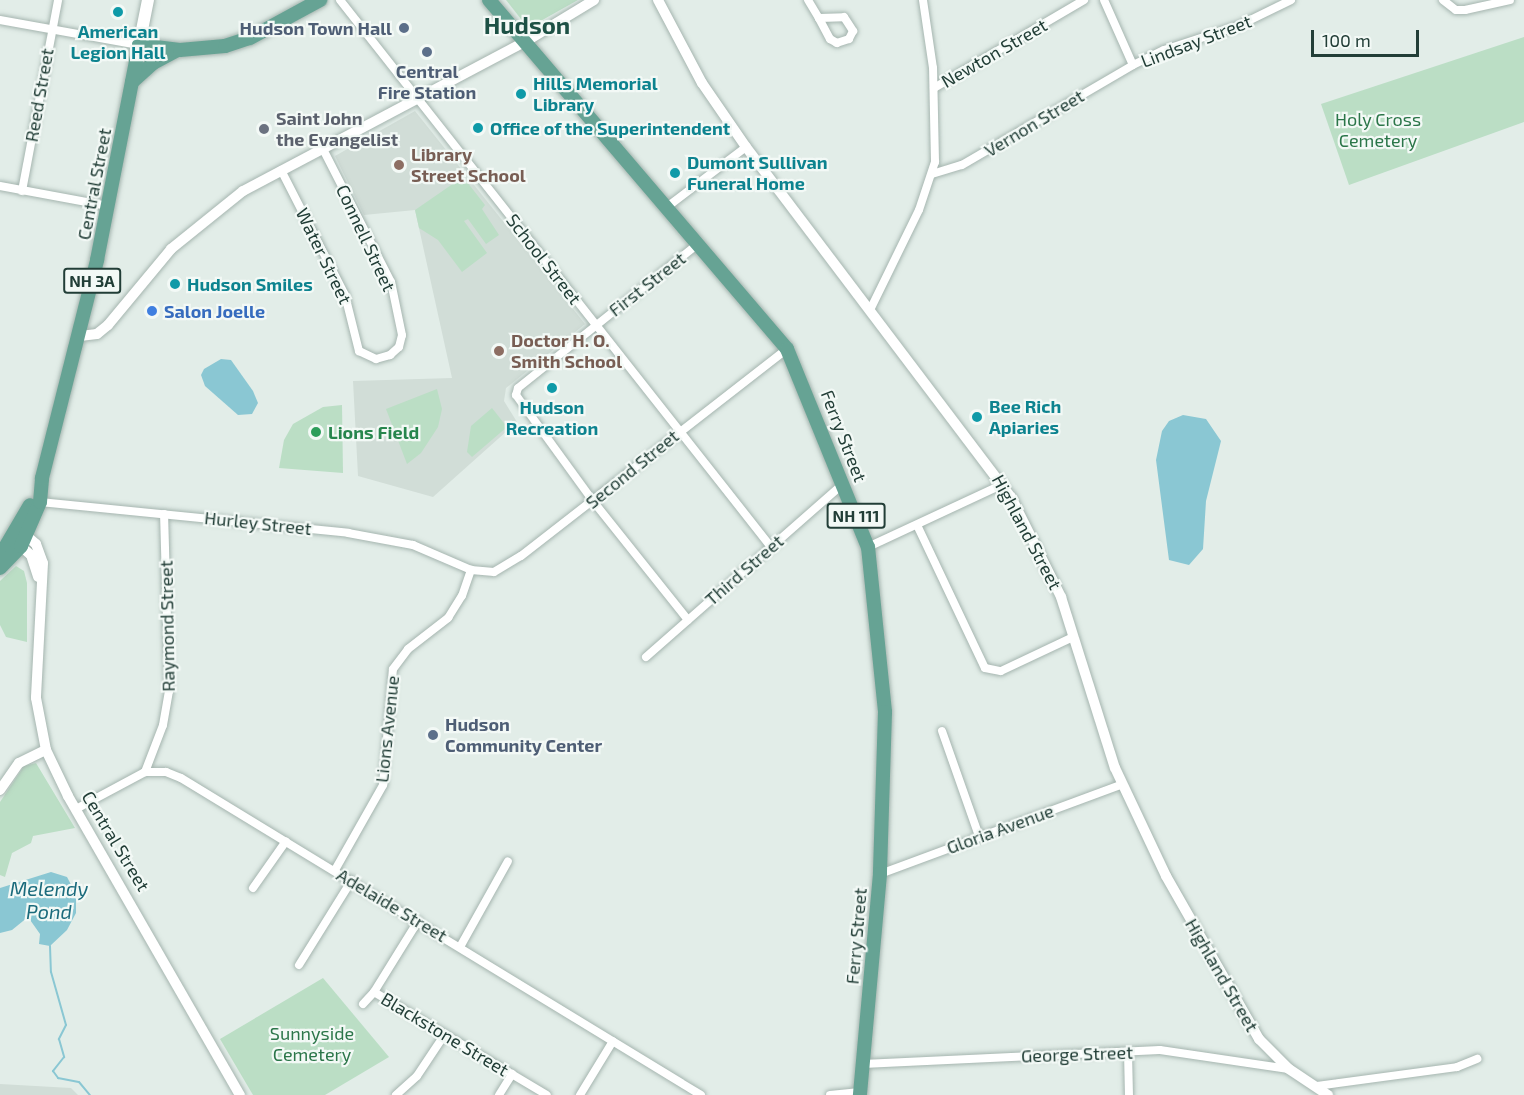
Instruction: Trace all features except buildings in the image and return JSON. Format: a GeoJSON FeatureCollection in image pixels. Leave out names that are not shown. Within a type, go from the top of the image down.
{"type":"FeatureCollection","features":[{"type":"Feature","properties":{"kind":"main road","name":"Central Street"},"geometry":{"type":"LineString","coordinates":[[19,537],[42,478],[80,336],[148,0]]}},
{"type":"Feature","properties":{"kind":"main road"},"geometry":{"type":"LineString","coordinates":[[139,45],[180,50],[238,42],[320,0]]}},
{"type":"Feature","properties":{"kind":"main road","name":"Ferry Street"},"geometry":{"type":"LineString","coordinates":[[492,2],[788,349],[868,547],[885,699],[880,874],[860,1093]]}},
{"type":"Feature","properties":{"kind":"main road"},"geometry":{"type":"LineString","coordinates":[[132,82],[153,63],[180,50]]}},
{"type":"Feature","properties":{"kind":"main road","name":"Central Street"},"geometry":{"type":"LineString","coordinates":[[19,537],[40,502],[42,478]]}},
{"type":"Feature","properties":{"kind":"main road","name":"NH 3A"},"geometry":{"type":"LineString","coordinates":[[0,556],[19,537]]}},
{"type":"Feature","properties":{"kind":"main road","name":"NH 3A"},"geometry":{"type":"LineString","coordinates":[[0,568],[19,537]]}},
{"type":"Feature","properties":{"kind":"street","name":"Reed Street"},"geometry":{"type":"LineString","coordinates":[[22,190],[58,0]]}},
{"type":"Feature","properties":{"kind":"street","name":"School Street"},"geometry":{"type":"LineString","coordinates":[[340,0],[771,547]]}},
{"type":"Feature","properties":{"kind":"street"},"geometry":{"type":"LineString","coordinates":[[80,336],[96,334],[108,325],[191,231],[243,191],[525,42],[594,0]]}},
{"type":"Feature","properties":{"kind":"street","name":"Highland Street"},"geometry":{"type":"LineString","coordinates":[[658,0],[702,83],[746,147],[1003,484],[1051,573],[1121,785],[1224,983],[1259,1039],[1289,1069],[1328,1095]]}},
{"type":"Feature","properties":{"kind":"street"},"geometry":{"type":"LineString","coordinates":[[807,0],[819,18]]}},
{"type":"Feature","properties":{"kind":"street","name":"Newton Street"},"geometry":{"type":"LineString","coordinates":[[934,88],[1084,0]]}},
{"type":"Feature","properties":{"kind":"street"},"geometry":{"type":"LineString","coordinates":[[1104,0],[1133,65]]}},
{"type":"Feature","properties":{"kind":"street","name":"Lindsay Street"},"geometry":{"type":"LineString","coordinates":[[1133,65],[1164,50],[1238,26],[1291,0]]}},
{"type":"Feature","properties":{"kind":"street"},"geometry":{"type":"LineString","coordinates":[[1443,0],[1456,10],[1510,0]]}},
{"type":"Feature","properties":{"kind":"street"},"geometry":{"type":"LineString","coordinates":[[871,308],[932,174],[934,88],[924,1]]}},
{"type":"Feature","properties":{"kind":"street"},"geometry":{"type":"LineString","coordinates":[[0,20],[139,45]]}},
{"type":"Feature","properties":{"kind":"street","name":"Vernon Street"},"geometry":{"type":"LineString","coordinates":[[932,174],[962,165],[1133,65]]}},
{"type":"Feature","properties":{"kind":"street"},"geometry":{"type":"LineString","coordinates":[[667,207],[746,147]]}},
{"type":"Feature","properties":{"kind":"street","name":"Connell Street"},"geometry":{"type":"LineString","coordinates":[[323,149],[393,288],[402,335],[399,347],[385,357]]}},
{"type":"Feature","properties":{"kind":"street","name":"Water Street"},"geometry":{"type":"LineString","coordinates":[[281,170],[345,295],[359,351],[369,358],[385,357]]}},
{"type":"Feature","properties":{"kind":"street"},"geometry":{"type":"LineString","coordinates":[[0,186],[108,206]]}},
{"type":"Feature","properties":{"kind":"street","name":"First Street"},"geometry":{"type":"LineString","coordinates":[[593,501],[516,394],[518,388],[698,244]]}},
{"type":"Feature","properties":{"kind":"street","name":"Second Street"},"geometry":{"type":"LineString","coordinates":[[471,570],[494,572],[508,566],[788,349]]}},
{"type":"Feature","properties":{"kind":"street","name":"Third Street"},"geometry":{"type":"LineString","coordinates":[[646,657],[843,484]]}},
{"type":"Feature","properties":{"kind":"street"},"geometry":{"type":"LineString","coordinates":[[868,547],[1003,484]]}},
{"type":"Feature","properties":{"kind":"street"},"geometry":{"type":"LineString","coordinates":[[593,501],[688,620]]}},
{"type":"Feature","properties":{"kind":"street","name":"Hurley Street"},"geometry":{"type":"LineString","coordinates":[[40,502],[369,536],[437,553],[471,570]]}},
{"type":"Feature","properties":{"kind":"street","name":"Raymond Street"},"geometry":{"type":"LineString","coordinates":[[145,772],[163,725],[169,691],[164,514]]}},
{"type":"Feature","properties":{"kind":"street"},"geometry":{"type":"LineString","coordinates":[[917,525],[985,669],[1001,671],[1073,637]]}},
{"type":"Feature","properties":{"kind":"street","name":"Central Street"},"geometry":{"type":"LineString","coordinates":[[19,537],[34,560],[39,584],[36,698],[46,750],[76,809],[240,1095]]}},
{"type":"Feature","properties":{"kind":"street","name":"Lions Avenue"},"geometry":{"type":"LineString","coordinates":[[335,870],[383,785],[388,689],[396,662],[448,618],[462,596],[471,570]]}},
{"type":"Feature","properties":{"kind":"street"},"geometry":{"type":"LineString","coordinates":[[942,731],[979,836]]}},
{"type":"Feature","properties":{"kind":"street"},"geometry":{"type":"LineString","coordinates":[[0,790],[19,762],[46,750]]}},
{"type":"Feature","properties":{"kind":"street"},"geometry":{"type":"LineString","coordinates":[[76,809],[145,772]]}},
{"type":"Feature","properties":{"kind":"street","name":"Adelaide Street"},"geometry":{"type":"LineString","coordinates":[[145,772],[166,772],[181,778],[352,880],[701,1095]]}},
{"type":"Feature","properties":{"kind":"street","name":"Gloria Avenue"},"geometry":{"type":"LineString","coordinates":[[880,874],[1121,785]]}},
{"type":"Feature","properties":{"kind":"street"},"geometry":{"type":"LineString","coordinates":[[253,888],[286,841]]}},
{"type":"Feature","properties":{"kind":"street"},"geometry":{"type":"LineString","coordinates":[[460,946],[508,861]]}},
{"type":"Feature","properties":{"kind":"street"},"geometry":{"type":"LineString","coordinates":[[299,965],[352,880]]}},
{"type":"Feature","properties":{"kind":"street"},"geometry":{"type":"LineString","coordinates":[[363,1004],[374,992],[418,921]]}},
{"type":"Feature","properties":{"kind":"street","name":"Blackstone Street"},"geometry":{"type":"LineString","coordinates":[[374,992],[547,1095]]}},
{"type":"Feature","properties":{"kind":"street"},"geometry":{"type":"LineString","coordinates":[[396,1095],[417,1076],[445,1034]]}},
{"type":"Feature","properties":{"kind":"street"},"geometry":{"type":"LineString","coordinates":[[580,1095],[613,1041]]}},
{"type":"Feature","properties":{"kind":"street","name":"George Street"},"geometry":{"type":"LineString","coordinates":[[863,1064],[1160,1050],[1289,1069]]}},
{"type":"Feature","properties":{"kind":"street"},"geometry":{"type":"LineString","coordinates":[[1128,1052],[1130,1095]]}},
{"type":"Feature","properties":{"kind":"street"},"geometry":{"type":"LineString","coordinates":[[1317,1086],[1457,1067],[1477,1059]]}},
{"type":"Feature","properties":{"kind":"street"},"geometry":{"type":"LineString","coordinates":[[499,1095],[512,1074]]}},
{"type":"Feature","properties":{"kind":"street"},"geometry":{"type":"LineString","coordinates":[[830,1095],[860,1093]]}},
{"type":"Feature","properties":{"kind":"shaded area","name":"Doctor H. O. Smith School"},"geometry":{"type":"Polygon","coordinates":[[[415,111],[585,324],[506,388],[504,401],[517,422],[433,497],[358,476],[353,381],[452,378],[415,210],[364,215],[335,156],[415,111]]]}},
{"type":"Feature","properties":{"kind":"shaded area"},"geometry":{"type":"Polygon","coordinates":[[[0,1084],[71,1088],[78,1095],[0,1095],[0,1084]]]}},
{"type":"Feature","properties":{"kind":"green space"},"geometry":{"type":"Polygon","coordinates":[[[506,0],[578,0],[528,28],[506,0]]]}},
{"type":"Feature","properties":{"kind":"green space","name":"Holy Cross Cemetery"},"geometry":{"type":"Polygon","coordinates":[[[1524,37],[1524,122],[1349,185],[1321,104],[1524,37]]]}},
{"type":"Feature","properties":{"kind":"green space"},"geometry":{"type":"Polygon","coordinates":[[[457,181],[467,182],[485,205],[482,209],[499,235],[486,244],[468,219],[464,221],[487,253],[462,272],[438,240],[419,228],[415,210],[457,181]]]}},
{"type":"Feature","properties":{"kind":"green space"},"geometry":{"type":"Polygon","coordinates":[[[437,389],[442,409],[438,427],[421,453],[407,464],[386,409],[437,389]]]}},
{"type":"Feature","properties":{"kind":"green space","name":"Lions Field"},"geometry":{"type":"Polygon","coordinates":[[[342,405],[343,473],[279,468],[284,440],[293,424],[323,407],[342,405]]]}},
{"type":"Feature","properties":{"kind":"green space"},"geometry":{"type":"Polygon","coordinates":[[[492,408],[507,427],[472,457],[467,452],[471,426],[492,408]]]}},
{"type":"Feature","properties":{"kind":"green space"},"geometry":{"type":"Polygon","coordinates":[[[16,566],[24,571],[27,583],[27,642],[6,637],[0,625],[0,581],[16,566]]]}},
{"type":"Feature","properties":{"kind":"green space"},"geometry":{"type":"Polygon","coordinates":[[[36,763],[75,828],[33,836],[31,843],[12,853],[5,877],[0,875],[0,802],[24,766],[36,763]]]}},
{"type":"Feature","properties":{"kind":"green space","name":"Sunnyside Cemetery"},"geometry":{"type":"Polygon","coordinates":[[[323,978],[389,1057],[325,1095],[253,1095],[220,1039],[323,978]]]}},
{"type":"Feature","properties":{"kind":"water"},"geometry":{"type":"Polygon","coordinates":[[[221,359],[231,360],[253,391],[258,403],[252,414],[238,415],[205,386],[201,375],[204,369],[221,359]]]}},
{"type":"Feature","properties":{"kind":"water"},"geometry":{"type":"Polygon","coordinates":[[[1183,415],[1206,419],[1221,441],[1206,501],[1203,549],[1189,565],[1169,560],[1156,460],[1162,431],[1169,421],[1183,415]]]}},
{"type":"Feature","properties":{"kind":"water","name":"Melendy Pond"},"geometry":{"type":"Polygon","coordinates":[[[51,872],[67,877],[76,894],[76,913],[67,930],[50,946],[39,944],[40,934],[28,917],[12,930],[0,933],[0,888],[51,872]]]}},
{"type":"Feature","properties":{"kind":"waterway"},"geometry":{"type":"LineString","coordinates":[[50,946],[51,972],[66,1025],[59,1039],[64,1057],[53,1071],[58,1078],[79,1082],[90,1095]]}},
{"type":"Feature","properties":{"kind":"place","name":"American Legion Hall"},"geometry":{"type":"Point","coordinates":[118,12]}},
{"type":"Feature","properties":{"kind":"place","name":"Hudson Town Hall"},"geometry":{"type":"Point","coordinates":[404,28]}},
{"type":"Feature","properties":{"kind":"place","name":"Central Fire Station"},"geometry":{"type":"Point","coordinates":[427,52]}},
{"type":"Feature","properties":{"kind":"place","name":"Hills Memorial Library"},"geometry":{"type":"Point","coordinates":[521,94]}},
{"type":"Feature","properties":{"kind":"place","name":"Office of the Superintendent"},"geometry":{"type":"Point","coordinates":[478,128]}},
{"type":"Feature","properties":{"kind":"place","name":"Saint John the Evangelist"},"geometry":{"type":"Point","coordinates":[264,129]}},
{"type":"Feature","properties":{"kind":"place","name":"Library Street School"},"geometry":{"type":"Point","coordinates":[399,165]}},
{"type":"Feature","properties":{"kind":"place","name":"Dumont Sullivan Funeral Home"},"geometry":{"type":"Point","coordinates":[675,173]}},
{"type":"Feature","properties":{"kind":"place","name":"Hudson Smiles"},"geometry":{"type":"Point","coordinates":[175,284]}},
{"type":"Feature","properties":{"kind":"place","name":"Salon Joelle"},"geometry":{"type":"Point","coordinates":[152,311]}},
{"type":"Feature","properties":{"kind":"place","name":"Doctor H. O. Smith School"},"geometry":{"type":"Point","coordinates":[499,351]}},
{"type":"Feature","properties":{"kind":"place","name":"Hudson Recreation"},"geometry":{"type":"Point","coordinates":[552,388]}},
{"type":"Feature","properties":{"kind":"place","name":"Bee Rich Apiaries"},"geometry":{"type":"Point","coordinates":[977,417]}},
{"type":"Feature","properties":{"kind":"place","name":"Lions Field"},"geometry":{"type":"Point","coordinates":[316,432]}},
{"type":"Feature","properties":{"kind":"place","name":"Hudson Community Center"},"geometry":{"type":"Point","coordinates":[433,735]}},
{"type":"Feature","properties":{"kind":"district","name":"Hudson"},"geometry":{"type":"Point","coordinates":[527,25]}}]}
